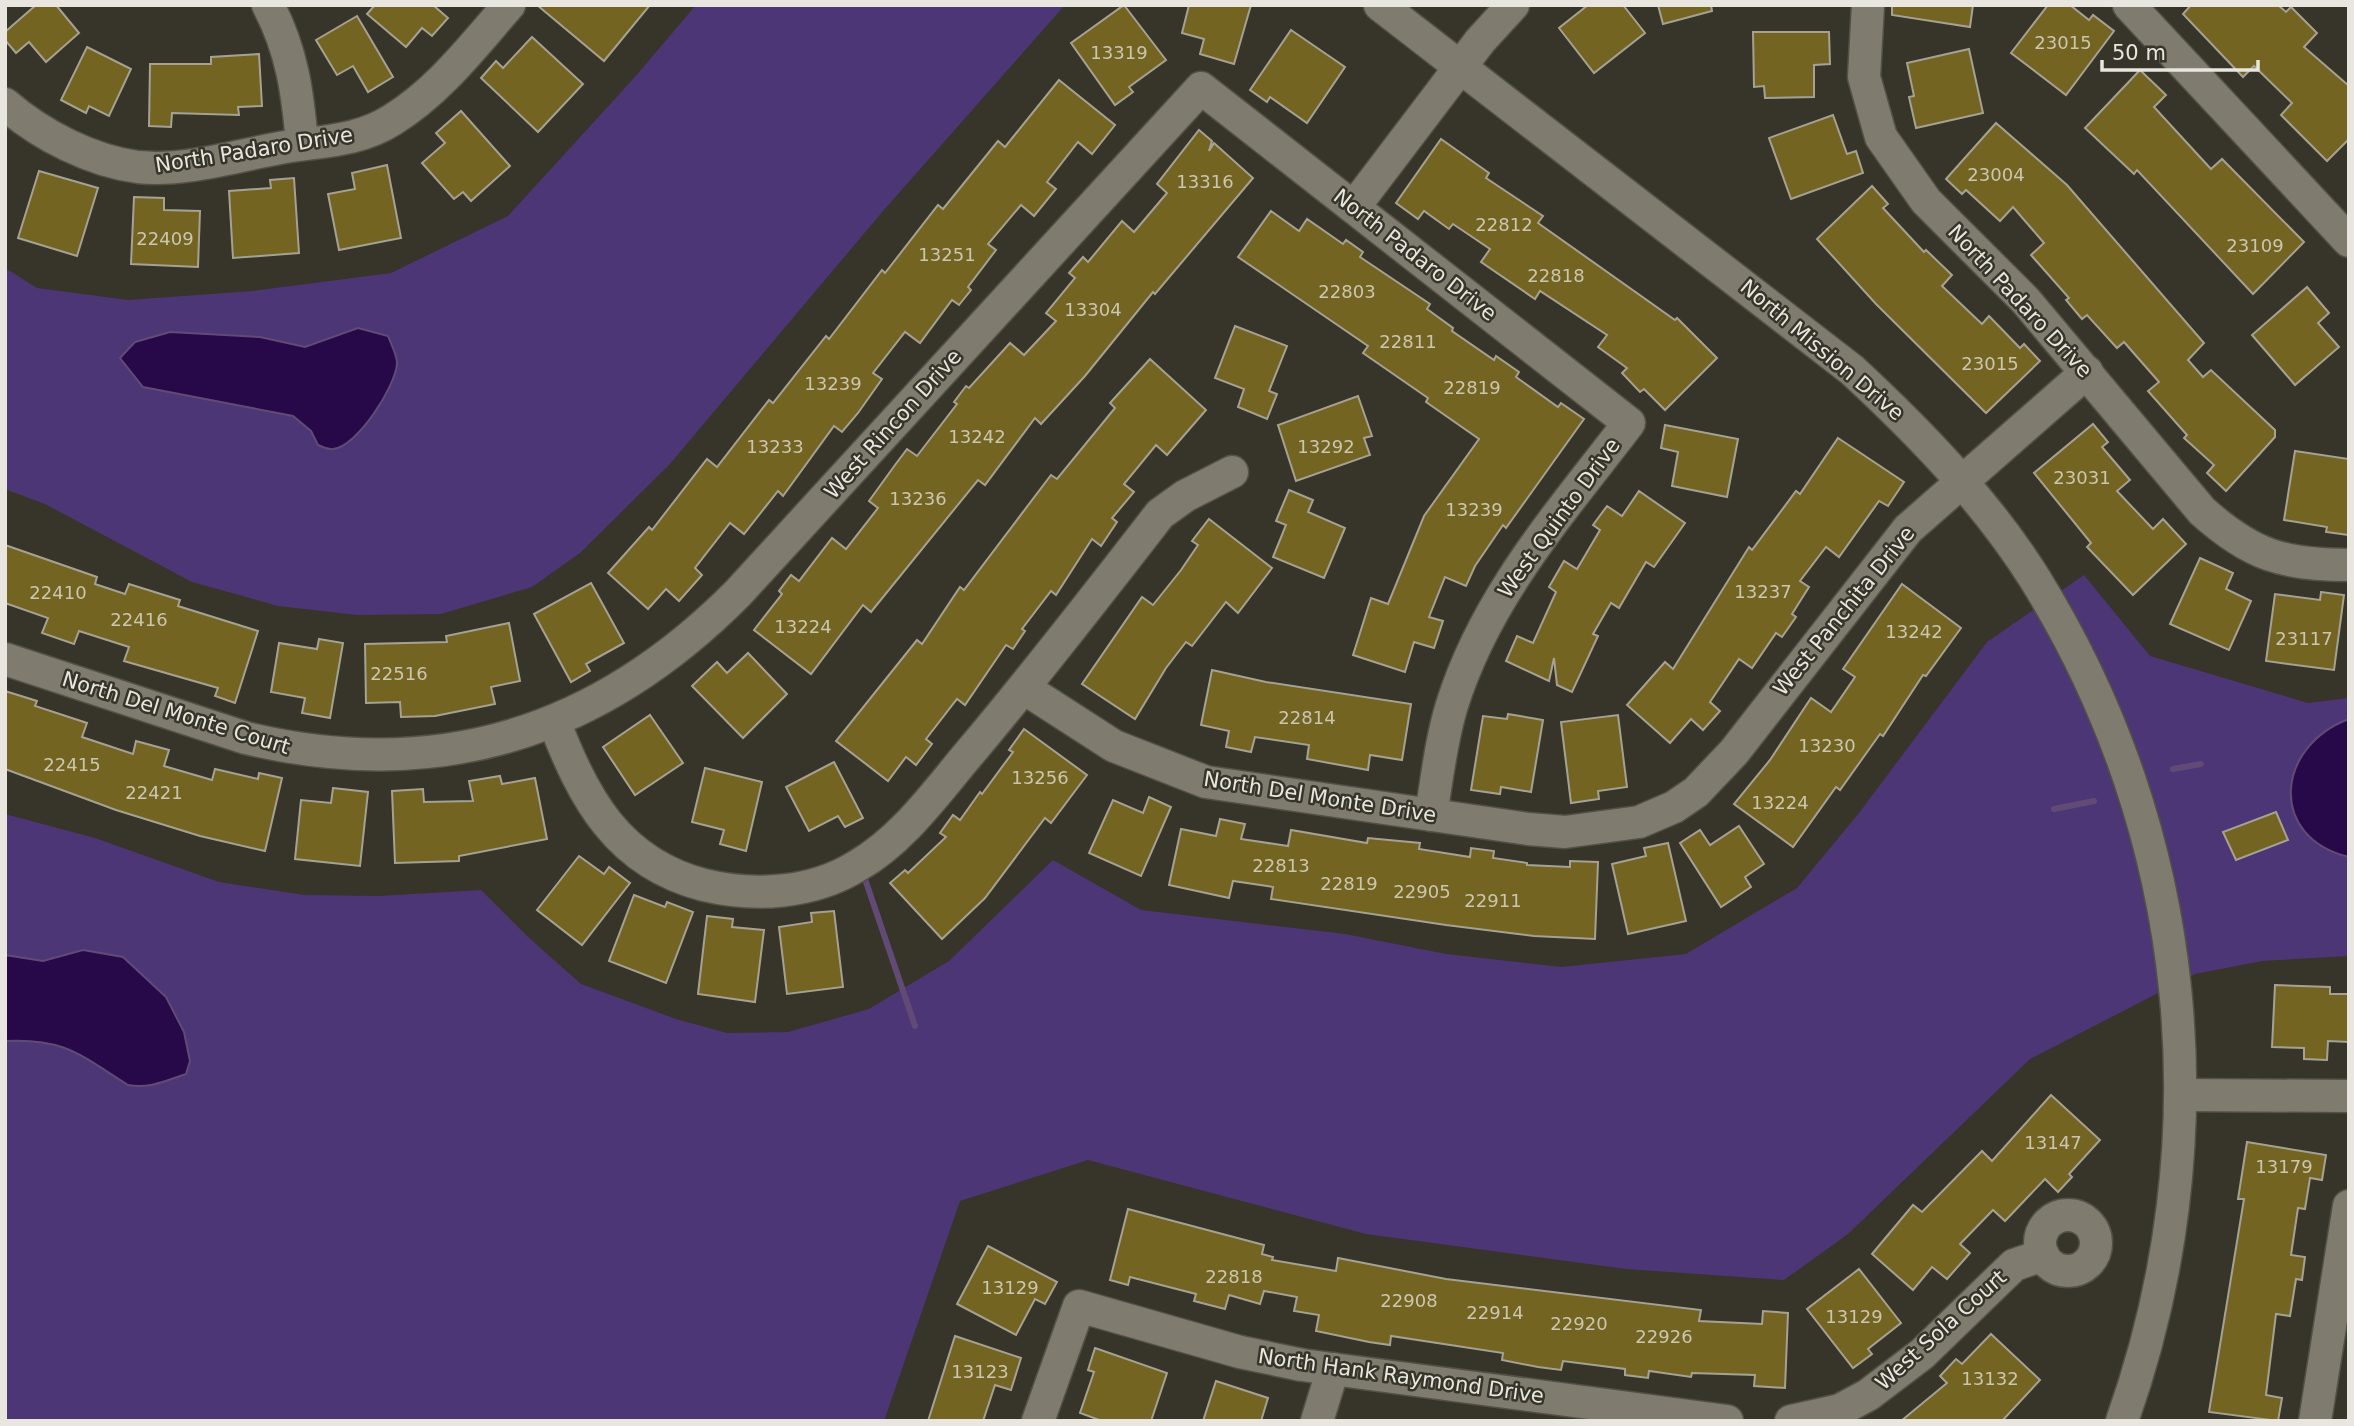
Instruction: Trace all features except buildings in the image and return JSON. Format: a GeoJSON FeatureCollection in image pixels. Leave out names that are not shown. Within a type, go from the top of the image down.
{"type":"FeatureCollection","features":[{"type":"Feature","properties":{"kind":"street"},"geometry":{"type":"LineString","coordinates":[[268,5],[290,55],[298,92],[302,144]]}},
{"type":"Feature","properties":{"kind":"street","name":"North Padaro Drive"},"geometry":{"type":"LineString","coordinates":[[5,104],[31,125],[67,145],[118,163],[140,167],[173,167],[302,144],[341,141],[390,121],[447,76],[509,5]]}},
{"type":"Feature","properties":{"kind":"street","name":"North Mission Drive"},"geometry":{"type":"LineString","coordinates":[[1380,5],[1852,370],[1902,416],[1961,480],[2033,577],[2061,624],[2105,715],[2123,763],[2157,872],[2174,969],[2182,1095],[2175,1200],[2168,1251],[2140,1368],[2122,1421]]}},
{"type":"Feature","properties":{"kind":"street"},"geometry":{"type":"LineString","coordinates":[[1354,207],[1460,67],[1513,5]]}},
{"type":"Feature","properties":{"kind":"street","name":"North Padaro Drive"},"geometry":{"type":"LineString","coordinates":[[1868,5],[1864,77],[1881,137],[1926,201],[2026,301],[2202,511],[2234,539],[2260,553],[2297,561],[2349,565]]}},
{"type":"Feature","properties":{"kind":"street"},"geometry":{"type":"LineString","coordinates":[[2129,5],[2349,241]]}},
{"type":"Feature","properties":{"kind":"street","name":"North Padaro Drive"},"geometry":{"type":"LineString","coordinates":[[1201,88],[1629,423]]}},
{"type":"Feature","properties":{"kind":"street","name":"West Rincon Drive"},"geometry":{"type":"LineString","coordinates":[[554,721],[626,686],[680,649],[710,621],[1201,88]]}},
{"type":"Feature","properties":{"kind":"street","name":"West Panchita Drive"},"geometry":{"type":"LineString","coordinates":[[1596,829],[1639,822],[1674,807],[1696,792],[1734,752],[1889,550],[1961,480],[2087,372]]}},
{"type":"Feature","properties":{"kind":"street","name":"West Quinto Drive"},"geometry":{"type":"LineString","coordinates":[[1431,815],[1451,709],[1483,627],[1520,565],[1629,423]]}},
{"type":"Feature","properties":{"kind":"street"},"geometry":{"type":"LineString","coordinates":[[554,721],[584,792],[617,835],[636,854],[662,871],[689,881],[744,892],[775,891],[828,881],[857,866],[884,847],[911,822],[1024,688],[1160,514],[1185,496],[1232,472]]}},
{"type":"Feature","properties":{"kind":"street","name":"North Del Monte Court"},"geometry":{"type":"LineString","coordinates":[[5,659],[246,738],[325,754],[354,757],[431,754],[463,748],[554,721]]}},
{"type":"Feature","properties":{"kind":"street","name":"North Del Monte Drive"},"geometry":{"type":"LineString","coordinates":[[1024,688],[1114,746],[1206,782],[1528,829],[1565,832],[1596,829]]}},
{"type":"Feature","properties":{"kind":"street"},"geometry":{"type":"LineString","coordinates":[[2182,1095],[2349,1096]]}},
{"type":"Feature","properties":{"kind":"street"},"geometry":{"type":"LineString","coordinates":[[2315,1421],[2349,1206]]}},
{"type":"Feature","properties":{"kind":"street","name":"West Sola Court"},"geometry":{"type":"LineString","coordinates":[[1842,1415],[1896,1376],[2014,1265],[2043,1255]]}},
{"type":"Feature","properties":{"kind":"street","name":"North Hank Raymond Drive"},"geometry":{"type":"LineString","coordinates":[[1038,1421],[1079,1306],[1240,1352],[1332,1369],[1727,1421]]}},
{"type":"Feature","properties":{"kind":"street"},"geometry":{"type":"LineString","coordinates":[[1317,1421],[1332,1369]]}},
{"type":"Feature","properties":{"kind":"street"},"geometry":{"type":"LineString","coordinates":[[1791,1421],[1842,1415]]}},
{"type":"Feature","properties":{"kind":"shaded area"},"geometry":{"type":"Polygon","coordinates":[[[696,5],[1065,5],[883,211],[669,465],[580,553],[532,587],[441,614],[357,615],[278,606],[192,582],[45,504],[5,489],[5,268],[37,288],[128,300],[253,291],[391,273],[508,216],[634,78],[696,5]]]}},
{"type":"Feature","properties":{"kind":"shaded area"},"geometry":{"type":"Polygon","coordinates":[[[358,328],[388,336],[397,360],[395,373],[383,400],[364,427],[343,446],[333,449],[318,445],[311,431],[293,416],[143,387],[120,358],[135,342],[170,332],[260,337],[305,347],[358,328]]]}},
{"type":"Feature","properties":{"kind":"shaded area"},"geometry":{"type":"Polygon","coordinates":[[[2084,575],[2150,656],[2308,703],[2349,698],[2349,956],[2262,961],[2195,974],[2030,1059],[1848,1234],[1784,1280],[1626,1269],[1366,1234],[1088,1160],[960,1201],[884,1421],[5,1421],[5,814],[95,838],[219,882],[304,895],[380,896],[481,890],[581,984],[676,1019],[727,1033],[788,1032],[869,1009],[949,961],[1053,860],[1141,910],[1345,934],[1446,954],[1561,967],[1686,954],[1797,888],[1859,813],[1987,642],[2084,575]]]}},
{"type":"Feature","properties":{"kind":"shaded area"},"geometry":{"type":"Polygon","coordinates":[[[2349,719],[2349,857],[2322,846],[2304,831],[2294,812],[2291,791],[2295,769],[2307,749],[2325,732],[2349,719]]]}},
{"type":"Feature","properties":{"kind":"shaded area"},"geometry":{"type":"Polygon","coordinates":[[[83,950],[123,957],[166,997],[184,1032],[190,1061],[186,1074],[150,1085],[128,1085],[84,1057],[58,1046],[43,1042],[5,1041],[5,955],[43,961],[83,950]]]}},
{"type":"Feature","properties":{"kind":"waterway"},"geometry":{"type":"LineString","coordinates":[[2173,769],[2201,764]]}},
{"type":"Feature","properties":{"kind":"waterway"},"geometry":{"type":"LineString","coordinates":[[2054,809],[2094,801]]}},
{"type":"Feature","properties":{"kind":"waterway"},"geometry":{"type":"LineString","coordinates":[[865,879],[915,1026]]}}]}
